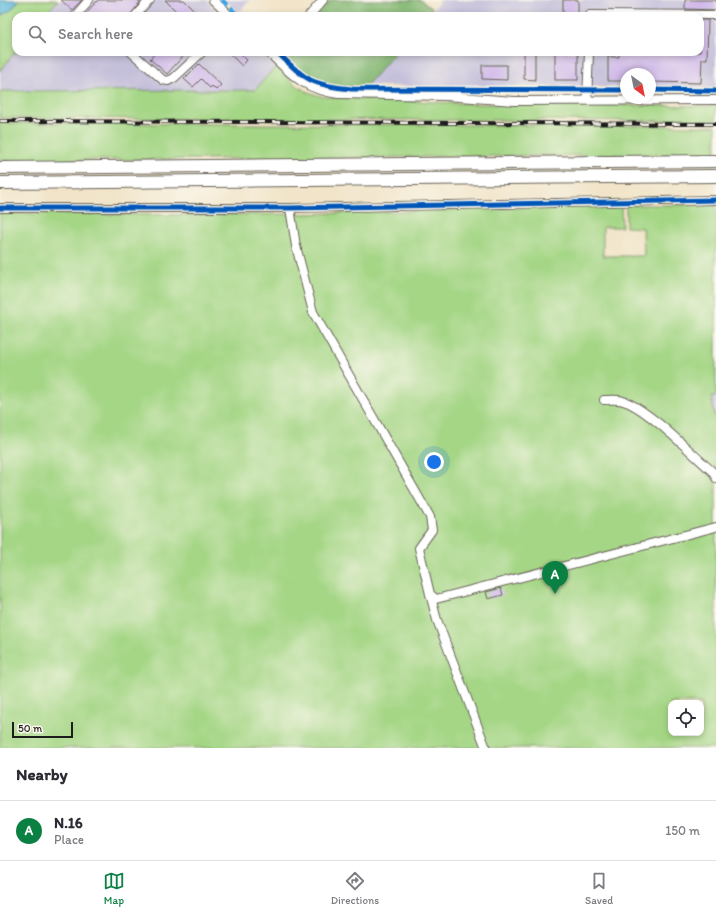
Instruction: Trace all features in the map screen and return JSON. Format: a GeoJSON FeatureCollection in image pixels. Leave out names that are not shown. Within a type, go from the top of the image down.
{"type":"FeatureCollection","features":[{"type":"Feature","properties":{"kind":"highway"},"geometry":{"type":"LineString","coordinates":[[0,168],[716,161]]}},
{"type":"Feature","properties":{"kind":"highway"},"geometry":{"type":"LineString","coordinates":[[0,183],[716,176]]}},
{"type":"Feature","properties":{"kind":"street"},"geometry":{"type":"LineString","coordinates":[[78,12],[89,0]]}},
{"type":"Feature","properties":{"kind":"street"},"geometry":{"type":"LineString","coordinates":[[138,12],[148,0]]}},
{"type":"Feature","properties":{"kind":"street"},"geometry":{"type":"LineString","coordinates":[[213,0],[226,12]]}},
{"type":"Feature","properties":{"kind":"street"},"geometry":{"type":"LineString","coordinates":[[312,12],[323,0]]}},
{"type":"Feature","properties":{"kind":"street"},"geometry":{"type":"LineString","coordinates":[[704,15],[716,15]]}},
{"type":"Feature","properties":{"kind":"street"},"geometry":{"type":"LineString","coordinates":[[136,56],[163,80],[168,81],[174,78],[198,56]]}},
{"type":"Feature","properties":{"kind":"street"},"geometry":{"type":"LineString","coordinates":[[275,56],[298,80],[307,86],[325,92],[338,94],[446,96],[514,101],[716,100]]}},
{"type":"Feature","properties":{"kind":"street"},"geometry":{"type":"LineString","coordinates":[[587,100],[589,56]]}},
{"type":"Feature","properties":{"kind":"street"},"geometry":{"type":"LineString","coordinates":[[0,208],[290,208],[716,200]]}},
{"type":"Feature","properties":{"kind":"street"},"geometry":{"type":"LineString","coordinates":[[290,208],[296,246],[313,312],[430,517],[432,530],[419,548],[430,594],[437,620],[486,748]]}},
{"type":"Feature","properties":{"kind":"street"},"geometry":{"type":"LineString","coordinates":[[604,400],[624,401],[643,412],[658,423],[702,462],[716,478]]}},
{"type":"Feature","properties":{"kind":"street"},"geometry":{"type":"LineString","coordinates":[[430,594],[436,599],[716,527]]}},
{"type":"Feature","properties":{"kind":"shaded area"},"geometry":{"type":"Polygon","coordinates":[[[58,0],[207,0],[219,12],[48,12],[58,0]]]}},
{"type":"Feature","properties":{"kind":"shaded area"},"geometry":{"type":"Polygon","coordinates":[[[225,0],[250,0],[240,12],[238,12],[225,0]]]}},
{"type":"Feature","properties":{"kind":"shaded area"},"geometry":{"type":"Polygon","coordinates":[[[441,0],[716,0],[716,89],[656,87],[656,68],[620,68],[620,87],[366,86],[392,56],[704,56],[704,12],[430,12],[441,0]]]}},
{"type":"Feature","properties":{"kind":"shaded area"},"geometry":{"type":"Polygon","coordinates":[[[12,56],[265,56],[276,66],[255,90],[0,91],[0,71],[12,56]]]}},
{"type":"Feature","properties":{"kind":"shaded area"},"geometry":{"type":"Polygon","coordinates":[[[711,397],[716,397],[716,423],[711,397]]]}},
{"type":"Feature","properties":{"kind":"green space"},"geometry":{"type":"Polygon","coordinates":[[[19,0],[58,0],[48,12],[12,12],[12,56],[0,71],[0,16],[11,10],[19,0]]]}},
{"type":"Feature","properties":{"kind":"green space"},"geometry":{"type":"Polygon","coordinates":[[[330,0],[421,0],[433,10],[431,12],[320,12],[330,0]]]}},
{"type":"Feature","properties":{"kind":"green space"},"geometry":{"type":"Polygon","coordinates":[[[284,56],[392,56],[366,86],[350,87],[326,85],[311,80],[296,69],[284,56]]]}},
{"type":"Feature","properties":{"kind":"green space"},"geometry":{"type":"Polygon","coordinates":[[[276,66],[297,86],[315,95],[324,97],[477,104],[711,106],[716,104],[716,121],[0,118],[0,91],[255,90],[276,66]]]}},
{"type":"Feature","properties":{"kind":"green space"},"geometry":{"type":"Polygon","coordinates":[[[0,123],[716,126],[716,154],[0,161],[0,123]]]}},
{"type":"Feature","properties":{"kind":"green space"},"geometry":{"type":"Polygon","coordinates":[[[621,205],[622,227],[603,227],[603,256],[644,256],[643,228],[626,227],[626,205],[716,205],[716,397],[711,397],[716,423],[716,748],[0,748],[0,213],[185,215],[301,214],[621,205]]]}},
{"type":"Feature","properties":{"kind":"water"},"geometry":{"type":"Polygon","coordinates":[[[0,0],[19,0],[11,10],[0,16],[0,0]]]}},
{"type":"Feature","properties":{"kind":"building"},"geometry":{"type":"Polygon","coordinates":[[[61,0],[82,0],[72,10],[61,0]]]}},
{"type":"Feature","properties":{"kind":"building"},"geometry":{"type":"Polygon","coordinates":[[[98,0],[138,0],[140,2],[133,12],[87,12],[98,0]]]}},
{"type":"Feature","properties":{"kind":"building"},"geometry":{"type":"Polygon","coordinates":[[[165,0],[184,0],[196,12],[175,12],[176,11],[165,0]]]}},
{"type":"Feature","properties":{"kind":"building"},"geometry":{"type":"Polygon","coordinates":[[[563,0],[578,0],[578,12],[563,12],[563,0]]]}},
{"type":"Feature","properties":{"kind":"building"},"geometry":{"type":"Polygon","coordinates":[[[685,0],[716,0],[716,10],[685,9],[685,0]]]}},
{"type":"Feature","properties":{"kind":"building"},"geometry":{"type":"Polygon","coordinates":[[[704,20],[708,20],[707,59],[702,59],[701,83],[656,82],[656,68],[620,68],[620,81],[608,81],[608,57],[704,56],[704,20]]]}},
{"type":"Feature","properties":{"kind":"building"},"geometry":{"type":"Polygon","coordinates":[[[153,56],[183,56],[167,74],[150,59],[153,56]]]}},
{"type":"Feature","properties":{"kind":"building"},"geometry":{"type":"Polygon","coordinates":[[[232,56],[243,56],[247,60],[242,66],[232,56]]]}},
{"type":"Feature","properties":{"kind":"building"},"geometry":{"type":"Polygon","coordinates":[[[524,56],[535,56],[535,80],[524,79],[524,56]]]}},
{"type":"Feature","properties":{"kind":"building"},"geometry":{"type":"Polygon","coordinates":[[[555,56],[578,56],[578,80],[555,80],[555,56]]]}},
{"type":"Feature","properties":{"kind":"building"},"geometry":{"type":"Polygon","coordinates":[[[199,64],[221,85],[216,90],[212,86],[210,88],[201,79],[193,87],[184,79],[199,64]]]}},
{"type":"Feature","properties":{"kind":"building"},"geometry":{"type":"Polygon","coordinates":[[[482,65],[507,65],[507,80],[482,79],[482,65]]]}},
{"type":"Feature","properties":{"kind":"building"},"geometry":{"type":"Polygon","coordinates":[[[501,588],[503,595],[488,599],[486,592],[501,588]]]}},
{"type":"Feature","properties":{"kind":"railway"},"geometry":{"type":"LineString","coordinates":[[0,121],[716,124]]}},
{"type":"Feature","properties":{"kind":"marked path"},"geometry":{"type":"LineString","coordinates":[[222,0],[235,12]]}},
{"type":"Feature","properties":{"kind":"cycle path"},"geometry":{"type":"LineString","coordinates":[[281,56],[302,75],[310,80],[317,83],[352,89],[620,90]]}},
{"type":"Feature","properties":{"kind":"cycle path"},"geometry":{"type":"LineString","coordinates":[[656,90],[716,91]]}},
{"type":"Feature","properties":{"kind":"cycle path"},"geometry":{"type":"LineString","coordinates":[[0,208],[290,208],[716,200]]}},
{"type":"Feature","properties":{"kind":"place","name":"N.16"},"geometry":{"type":"Point","coordinates":[555,594]}}]}
